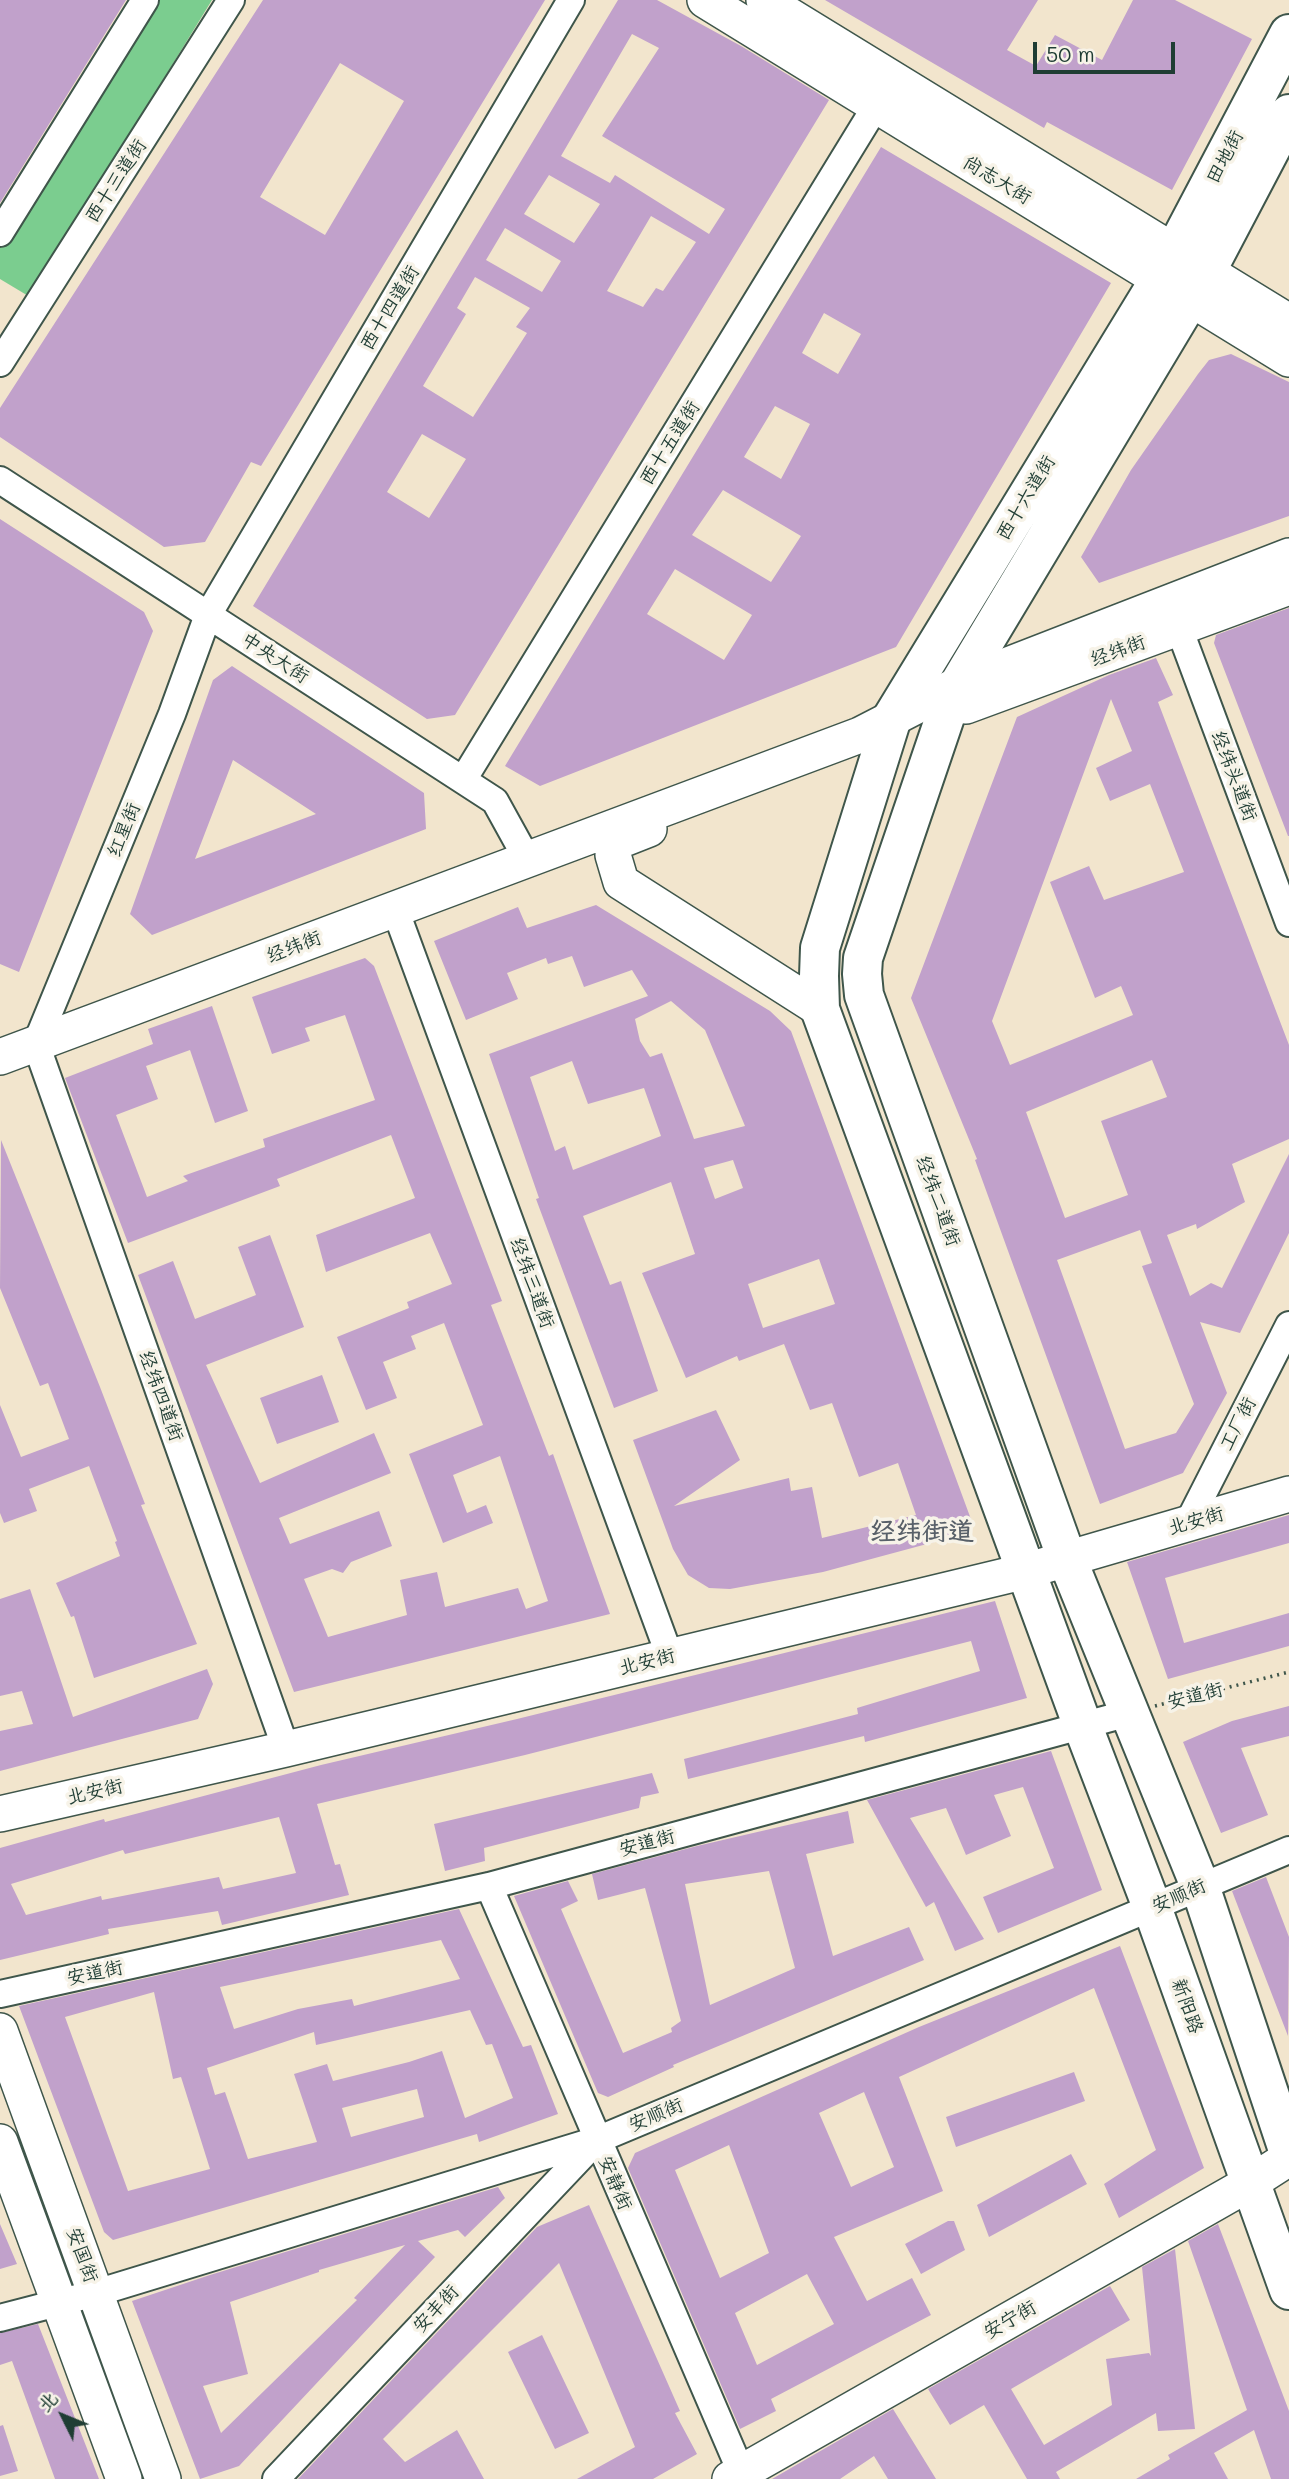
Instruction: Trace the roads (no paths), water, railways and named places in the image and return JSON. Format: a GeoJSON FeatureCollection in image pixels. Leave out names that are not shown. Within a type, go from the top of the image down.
{"type":"FeatureCollection","features":[{"type":"Feature","properties":{"kind":"highway","name":"田地街"},"geometry":{"type":"LineString","coordinates":[[1183,275],[1289,34]]}},
{"type":"Feature","properties":{"kind":"highway","name":"田地街"},"geometry":{"type":"LineString","coordinates":[[1183,275],[1289,114]]}},
{"type":"Feature","properties":{"kind":"highway","name":"西十六道街"},"geometry":{"type":"LineString","coordinates":[[952,699],[1183,275]]}},
{"type":"Feature","properties":{"kind":"highway","name":"西十六道街"},"geometry":{"type":"LineString","coordinates":[[876,726],[1183,275]]}},
{"type":"Feature","properties":{"kind":"highway","name":"经纬二道街"},"geometry":{"type":"LineString","coordinates":[[952,699],[863,958],[864,995],[1068,1559],[1129,1713]]}},
{"type":"Feature","properties":{"kind":"highway"},"geometry":{"type":"LineString","coordinates":[[876,726],[820,948],[820,1009],[1082,1724]]}},
{"type":"Feature","properties":{"kind":"highway"},"geometry":{"type":"LineString","coordinates":[[1129,1713],[1200,1886],[1289,2155]]}},
{"type":"Feature","properties":{"kind":"highway","name":"新阳路"},"geometry":{"type":"LineString","coordinates":[[1082,1724],[1152,1908],[1289,2290]]}},
{"type":"Feature","properties":{"kind":"main road","name":"尚志大街"},"geometry":{"type":"LineString","coordinates":[[705,0],[876,106],[1183,275],[1289,322]]}},
{"type":"Feature","properties":{"kind":"main road","name":"尚志大街"},"geometry":{"type":"LineString","coordinates":[[764,0],[1183,275],[1289,359]]}},
{"type":"Feature","properties":{"kind":"main road","name":"经纬街"},"geometry":{"type":"LineString","coordinates":[[952,699],[1289,556]]}},
{"type":"Feature","properties":{"kind":"main road","name":"经纬街"},"geometry":{"type":"LineString","coordinates":[[952,699],[1179,628],[1289,587]]}},
{"type":"Feature","properties":{"kind":"main road"},"geometry":{"type":"LineString","coordinates":[[820,1009],[621,882],[613,855],[617,842],[847,754],[876,726],[952,699]]}},
{"type":"Feature","properties":{"kind":"main road","name":"经纬街"},"geometry":{"type":"LineString","coordinates":[[0,1057],[876,726]]}},
{"type":"Feature","properties":{"kind":"main road","name":"北安街"},"geometry":{"type":"LineString","coordinates":[[0,1814],[286,1749],[1026,1571],[1289,1494]]}},
{"type":"Feature","properties":{"kind":"main road","name":"安国街"},"geometry":{"type":"LineString","coordinates":[[0,2031],[163,2479]]}},
{"type":"Feature","properties":{"kind":"main road","name":"安国街"},"geometry":{"type":"LineString","coordinates":[[0,2142],[124,2479]]}},
{"type":"Feature","properties":{"kind":"main road","name":"安宁街"},"geometry":{"type":"LineString","coordinates":[[738,2477],[1250,2183],[1289,2155]]}},
{"type":"Feature","properties":{"kind":"street"},"geometry":{"type":"LineString","coordinates":[[0,233],[145,0]]}},
{"type":"Feature","properties":{"kind":"street","name":"西十三道街"},"geometry":{"type":"LineString","coordinates":[[0,363],[231,0]]}},
{"type":"Feature","properties":{"kind":"street","name":"西十四道街"},"geometry":{"type":"LineString","coordinates":[[208,615],[571,0]]}},
{"type":"Feature","properties":{"kind":"street","name":"西十五道街"},"geometry":{"type":"LineString","coordinates":[[463,780],[876,106]]}},
{"type":"Feature","properties":{"kind":"street","name":"中央大街"},"geometry":{"type":"LineString","coordinates":[[0,480],[495,801],[527,859]]}},
{"type":"Feature","properties":{"kind":"street","name":"红星街"},"geometry":{"type":"LineString","coordinates":[[36,1044],[172,714],[208,615]]}},
{"type":"Feature","properties":{"kind":"street","name":"经纬头道街"},"geometry":{"type":"LineString","coordinates":[[1179,628],[1289,923]]}},
{"type":"Feature","properties":{"kind":"street","name":"经纬三道街"},"geometry":{"type":"LineString","coordinates":[[395,909],[670,1657]]}},
{"type":"Feature","properties":{"kind":"street","name":"经纬四道街"},"geometry":{"type":"LineString","coordinates":[[36,1044],[286,1749]]}},
{"type":"Feature","properties":{"kind":"street","name":"工厂街"},"geometry":{"type":"LineString","coordinates":[[1188,1523],[1289,1325]]}},
{"type":"Feature","properties":{"kind":"street","name":"安道街"},"geometry":{"type":"LineString","coordinates":[[0,1994],[489,1886],[1129,1713]]}},
{"type":"Feature","properties":{"kind":"street","name":"安顺街"},"geometry":{"type":"LineString","coordinates":[[0,2318],[96,2293],[597,2140],[1289,1850]]}},
{"type":"Feature","properties":{"kind":"street","name":"安静街"},"geometry":{"type":"LineString","coordinates":[[489,1886],[738,2477]]}},
{"type":"Feature","properties":{"kind":"street","name":"安丰街"},"geometry":{"type":"LineString","coordinates":[[276,2479],[597,2140]]}},
{"type":"Feature","properties":{"kind":"district","name":"经纬街道"},"geometry":{"type":"Point","coordinates":[922,1532]}}]}
